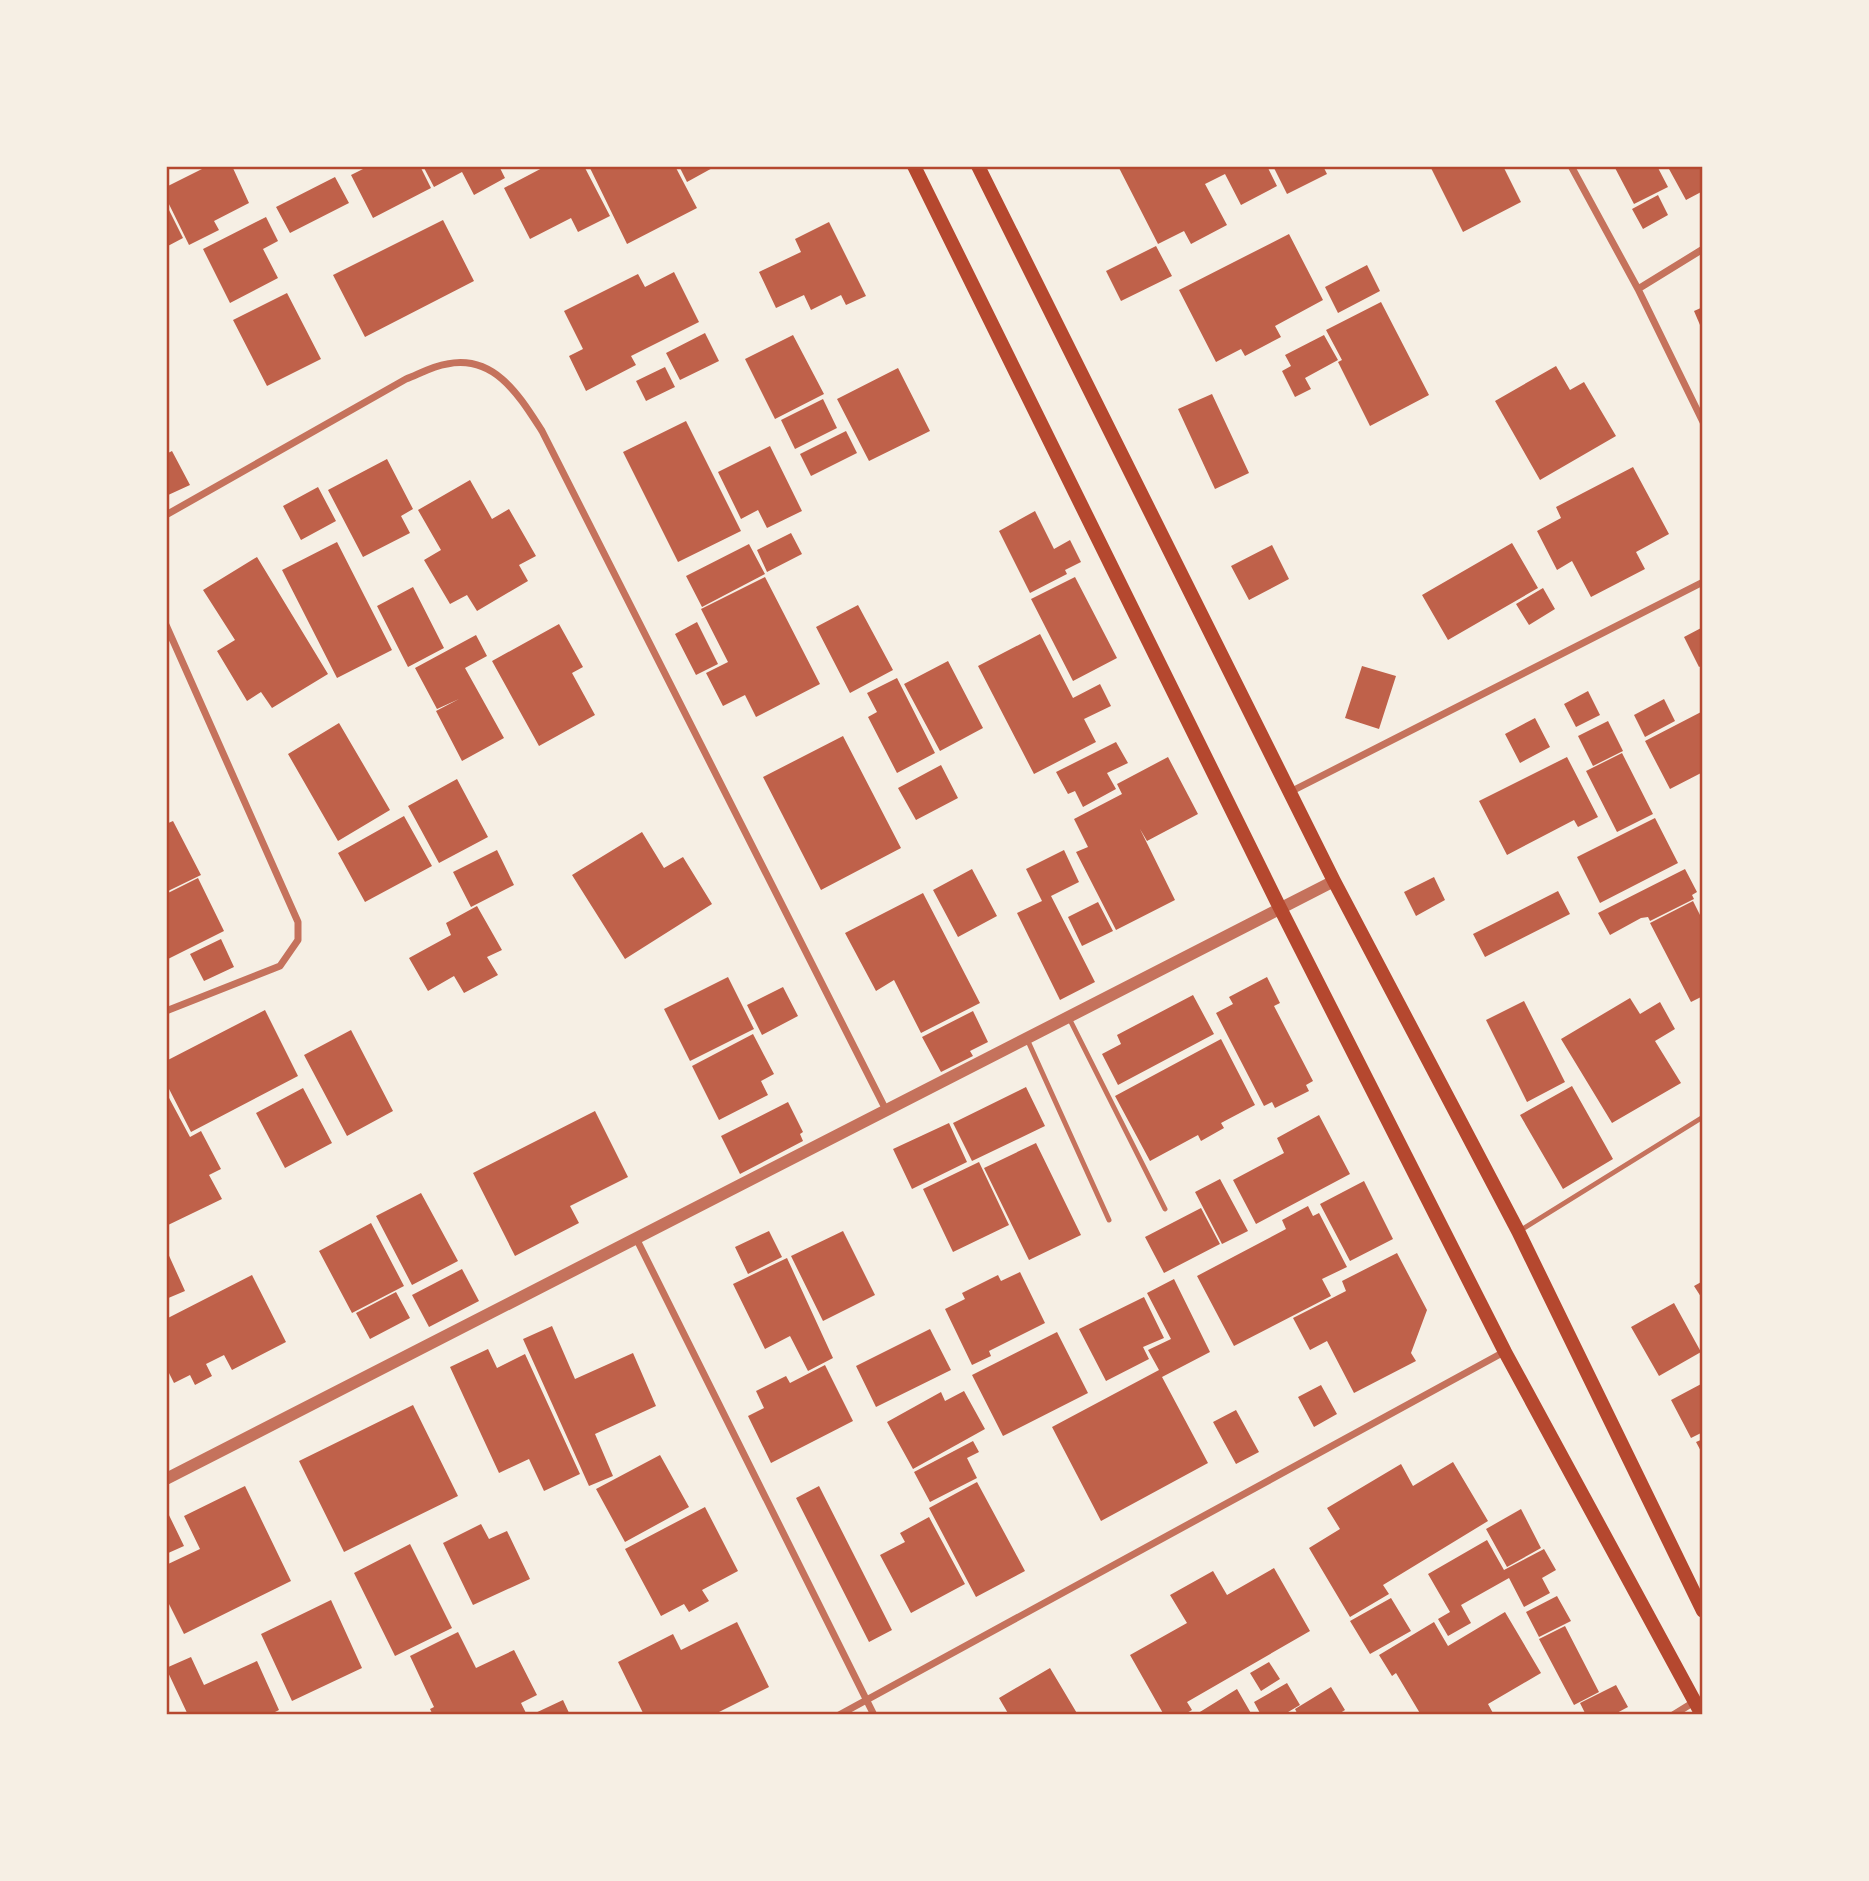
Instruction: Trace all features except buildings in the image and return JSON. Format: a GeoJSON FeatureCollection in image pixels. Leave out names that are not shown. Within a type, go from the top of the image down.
{"type":"FeatureCollection","features":[{"type":"Feature","properties":{"kind":"main road"},"geometry":{"type":"LineString","coordinates":[[914,166],[1279,906],[1505,1352],[1702,1715]]}},
{"type":"Feature","properties":{"kind":"main road"},"geometry":{"type":"LineString","coordinates":[[978,166],[1334,881],[1518,1231],[1703,1611]]}},
{"type":"Feature","properties":{"kind":"street"},"geometry":{"type":"LineString","coordinates":[[1571,166],[1638,289],[1703,422]]}},
{"type":"Feature","properties":{"kind":"street"},"geometry":{"type":"LineString","coordinates":[[1638,289],[1703,249]]}},
{"type":"Feature","properties":{"kind":"street"},"geometry":{"type":"LineString","coordinates":[[166,515],[406,379],[449,363],[484,366],[514,388],[542,431],[885,1108]]}},
{"type":"Feature","properties":{"kind":"street"},"geometry":{"type":"LineString","coordinates":[[1290,792],[1703,582]]}},
{"type":"Feature","properties":{"kind":"street"},"geometry":{"type":"LineString","coordinates":[[166,625],[298,922],[298,940],[280,966],[166,1012]]}},
{"type":"Feature","properties":{"kind":"street"},"geometry":{"type":"LineString","coordinates":[[166,1479],[1279,906],[1334,881]]}},
{"type":"Feature","properties":{"kind":"street"},"geometry":{"type":"LineString","coordinates":[[635,1237],[874,1715]]}},
{"type":"Feature","properties":{"kind":"street"},"geometry":{"type":"LineString","coordinates":[[839,1715],[1505,1352]]}},
{"type":"Feature","properties":{"kind":"street"},"geometry":{"type":"LineString","coordinates":[[1673,1715],[1694,1702]]}},
{"type":"Feature","properties":{"kind":"lane"},"geometry":{"type":"LineString","coordinates":[[1067,1015],[1166,1209]]}},
{"type":"Feature","properties":{"kind":"lane"},"geometry":{"type":"LineString","coordinates":[[1026,1036],[1109,1220]]}},
{"type":"Feature","properties":{"kind":"lane"},"geometry":{"type":"LineString","coordinates":[[1518,1231],[1703,1117]]}}]}
